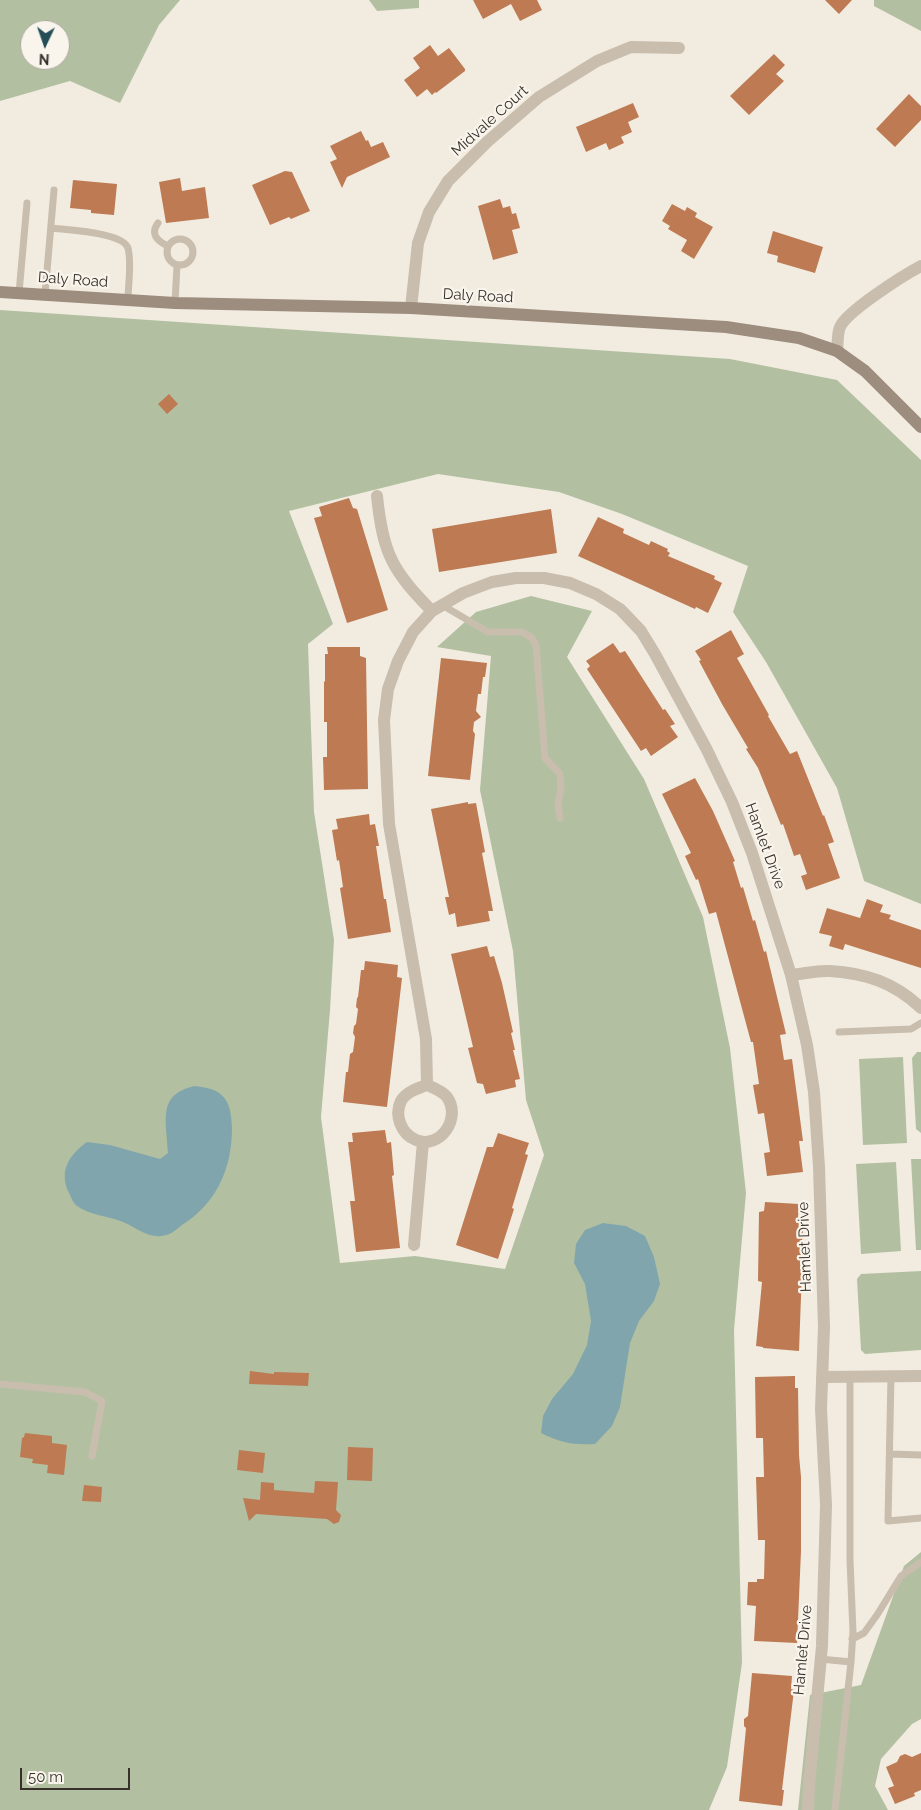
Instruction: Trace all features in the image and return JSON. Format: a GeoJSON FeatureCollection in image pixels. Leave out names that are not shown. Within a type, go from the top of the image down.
{"type":"FeatureCollection","features":[{"type":"Feature","properties":{"kind":"main road","name":"Daly Road"},"geometry":{"type":"LineString","coordinates":[[0,292],[175,303],[411,308],[726,327],[799,338],[836,351],[865,370],[921,427]]}},
{"type":"Feature","properties":{"kind":"street","name":"Midvale Court"},"geometry":{"type":"LineString","coordinates":[[411,308],[418,243],[429,212],[448,181],[487,142],[539,97],[596,61],[631,47],[680,48]]}},
{"type":"Feature","properties":{"kind":"street"},"geometry":{"type":"LineString","coordinates":[[836,351],[840,327],[855,311],[898,279],[921,266]]}},
{"type":"Feature","properties":{"kind":"street"},"geometry":{"type":"LineString","coordinates":[[377,496],[385,547],[394,567],[408,586],[437,608]]}},
{"type":"Feature","properties":{"kind":"street","name":"Hamlet Drive"},"geometry":{"type":"LineString","coordinates":[[427,1085],[426,1039],[389,824],[384,720],[388,689],[398,661],[413,632],[437,608],[463,593],[492,582],[516,578],[544,578],[570,583],[596,594],[620,609],[641,631],[702,740],[732,802],[752,853],[791,976],[808,1045],[814,1092],[824,1317],[821,1409],[826,1505],[824,1608],[808,1785],[808,1810]]}},
{"type":"Feature","properties":{"kind":"street"},"geometry":{"type":"LineString","coordinates":[[791,976],[828,971],[863,975],[892,985],[921,1008]]}},
{"type":"Feature","properties":{"kind":"street"},"geometry":{"type":"LineString","coordinates":[[427,1085],[447,1097],[451,1116],[449,1126],[443,1134],[434,1141],[422,1142],[414,1140],[407,1135],[401,1127],[398,1112],[402,1100],[413,1090],[427,1085]]}},
{"type":"Feature","properties":{"kind":"street"},"geometry":{"type":"LineString","coordinates":[[414,1245],[422,1142]]}},
{"type":"Feature","properties":{"kind":"street"},"geometry":{"type":"LineString","coordinates":[[822,1377],[921,1376]]}},
{"type":"Feature","properties":{"kind":"lane"},"geometry":{"type":"LineString","coordinates":[[45,294],[54,190]]}},
{"type":"Feature","properties":{"kind":"lane"},"geometry":{"type":"LineString","coordinates":[[19,293],[27,203]]}},
{"type":"Feature","properties":{"kind":"lane"},"geometry":{"type":"LineString","coordinates":[[158,223],[154,234],[156,238],[168,246]]}},
{"type":"Feature","properties":{"kind":"lane"},"geometry":{"type":"LineString","coordinates":[[51,228],[89,232],[123,240],[128,246],[128,300]]}},
{"type":"Feature","properties":{"kind":"lane"},"geometry":{"type":"LineString","coordinates":[[179,239],[187,241],[193,253],[186,264],[177,265],[170,261],[168,257],[168,246],[171,242],[179,239]]}},
{"type":"Feature","properties":{"kind":"lane"},"geometry":{"type":"LineString","coordinates":[[175,303],[177,265]]}},
{"type":"Feature","properties":{"kind":"lane"},"geometry":{"type":"LineString","coordinates":[[437,608],[488,632],[522,632],[532,638],[536,645],[545,758],[560,774],[561,787],[558,804],[560,818]]}},
{"type":"Feature","properties":{"kind":"lane"},"geometry":{"type":"LineString","coordinates":[[839,1032],[911,1029],[921,1023]]}},
{"type":"Feature","properties":{"kind":"lane"},"geometry":{"type":"LineString","coordinates":[[891,1376],[888,1521],[921,1518]]}},
{"type":"Feature","properties":{"kind":"lane"},"geometry":{"type":"LineString","coordinates":[[836,1810],[852,1639],[850,1377]]}},
{"type":"Feature","properties":{"kind":"lane"},"geometry":{"type":"LineString","coordinates":[[0,1384],[85,1392],[102,1401],[92,1456]]}},
{"type":"Feature","properties":{"kind":"lane"},"geometry":{"type":"LineString","coordinates":[[890,1454],[921,1456]]}},
{"type":"Feature","properties":{"kind":"lane"},"geometry":{"type":"LineString","coordinates":[[852,1639],[864,1633],[901,1576],[921,1562]]}},
{"type":"Feature","properties":{"kind":"lane"},"geometry":{"type":"LineString","coordinates":[[820,1659],[851,1662]]}},
{"type":"Feature","properties":{"kind":"green space"},"geometry":{"type":"Polygon","coordinates":[[[0,0],[180,0],[159,25],[120,103],[70,81],[0,101],[0,0]]]}},
{"type":"Feature","properties":{"kind":"green space"},"geometry":{"type":"Polygon","coordinates":[[[369,0],[419,0],[419,8],[377,11],[369,0]]]}},
{"type":"Feature","properties":{"kind":"green space"},"geometry":{"type":"Polygon","coordinates":[[[874,0],[921,0],[921,31],[874,6],[874,0]]]}},
{"type":"Feature","properties":{"kind":"green space"},"geometry":{"type":"Polygon","coordinates":[[[0,310],[730,359],[837,380],[921,460],[921,904],[864,881],[837,788],[766,662],[733,612],[748,566],[622,514],[559,492],[438,474],[289,511],[333,624],[308,644],[314,812],[334,940],[321,1117],[340,1263],[415,1256],[505,1269],[544,1155],[526,1100],[513,951],[480,790],[491,656],[437,647],[476,612],[531,596],[592,611],[567,657],[644,779],[703,917],[730,1048],[746,1193],[734,1330],[742,1663],[727,1767],[709,1810],[0,1810],[0,310]]]}},
{"type":"Feature","properties":{"kind":"green space"},"geometry":{"type":"Polygon","coordinates":[[[917,1052],[921,1052],[921,1133],[916,1129],[912,1058],[917,1052]]]}},
{"type":"Feature","properties":{"kind":"green space"},"geometry":{"type":"Polygon","coordinates":[[[903,1057],[907,1143],[863,1145],[859,1059],[903,1057]]]}},
{"type":"Feature","properties":{"kind":"green space"},"geometry":{"type":"Polygon","coordinates":[[[911,1159],[921,1159],[921,1250],[916,1250],[911,1159]]]}},
{"type":"Feature","properties":{"kind":"green space"},"geometry":{"type":"Polygon","coordinates":[[[896,1162],[901,1251],[861,1254],[856,1164],[896,1162]]]}},
{"type":"Feature","properties":{"kind":"green space"},"geometry":{"type":"Polygon","coordinates":[[[921,1271],[921,1350],[865,1354],[861,1350],[857,1279],[861,1274],[921,1271]]]}},
{"type":"Feature","properties":{"kind":"green space"},"geometry":{"type":"Polygon","coordinates":[[[921,1552],[921,1719],[912,1724],[881,1759],[875,1786],[888,1810],[798,1810],[810,1695],[861,1685],[904,1566],[921,1552]]]}},
{"type":"Feature","properties":{"kind":"water"},"geometry":{"type":"Polygon","coordinates":[[[195,1086],[205,1087],[224,1097],[230,1109],[232,1128],[229,1157],[225,1170],[220,1183],[205,1206],[173,1232],[154,1236],[123,1222],[87,1211],[76,1205],[69,1193],[65,1177],[65,1170],[75,1152],[87,1142],[110,1145],[160,1159],[168,1153],[166,1111],[169,1103],[174,1095],[195,1086]]]}},
{"type":"Feature","properties":{"kind":"water"},"geometry":{"type":"Polygon","coordinates":[[[603,1223],[626,1226],[645,1236],[654,1257],[660,1284],[654,1301],[639,1321],[630,1343],[620,1407],[612,1426],[595,1444],[574,1444],[541,1433],[543,1416],[552,1399],[573,1374],[587,1345],[591,1321],[585,1284],[574,1263],[576,1244],[585,1230],[603,1223]]]}},
{"type":"Feature","properties":{"kind":"building"},"geometry":{"type":"Polygon","coordinates":[[[473,0],[537,0],[542,10],[520,21],[511,4],[483,19],[473,0]]]}},
{"type":"Feature","properties":{"kind":"building"},"geometry":{"type":"Polygon","coordinates":[[[825,0],[852,0],[839,14],[825,0]]]}},
{"type":"Feature","properties":{"kind":"building"},"geometry":{"type":"Polygon","coordinates":[[[430,45],[438,56],[449,48],[465,71],[436,93],[432,95],[427,89],[417,97],[404,80],[420,68],[413,58],[430,45]]]}},
{"type":"Feature","properties":{"kind":"building"},"geometry":{"type":"Polygon","coordinates":[[[774,54],[785,65],[776,74],[784,81],[749,115],[730,96],[774,54]]]}},
{"type":"Feature","properties":{"kind":"building"},"geometry":{"type":"Polygon","coordinates":[[[909,94],[921,106],[921,120],[895,147],[876,129],[909,94]]]}},
{"type":"Feature","properties":{"kind":"building"},"geometry":{"type":"Polygon","coordinates":[[[633,103],[639,117],[628,122],[632,132],[621,137],[624,143],[609,150],[606,143],[586,152],[576,127],[633,103]]]}},
{"type":"Feature","properties":{"kind":"building"},"geometry":{"type":"Polygon","coordinates":[[[361,131],[371,147],[383,142],[390,157],[347,177],[342,188],[330,162],[337,159],[330,146],[361,131]]]}},
{"type":"Feature","properties":{"kind":"building"},"geometry":{"type":"Polygon","coordinates":[[[285,171],[292,172],[310,211],[270,225],[252,185],[285,171]]]}},
{"type":"Feature","properties":{"kind":"building"},"geometry":{"type":"Polygon","coordinates":[[[180,178],[182,191],[205,187],[209,218],[166,223],[159,182],[180,178]]]}},
{"type":"Feature","properties":{"kind":"building"},"geometry":{"type":"Polygon","coordinates":[[[73,180],[117,184],[114,215],[91,213],[91,210],[70,208],[73,180]]]}},
{"type":"Feature","properties":{"kind":"building"},"geometry":{"type":"Polygon","coordinates":[[[500,199],[503,208],[510,206],[512,214],[516,213],[520,228],[512,230],[518,253],[493,260],[478,206],[500,199]]]}},
{"type":"Feature","properties":{"kind":"building"},"geometry":{"type":"Polygon","coordinates":[[[672,204],[685,211],[687,207],[697,213],[695,217],[713,227],[694,259],[681,251],[687,240],[668,229],[670,226],[662,221],[672,204]]]}},
{"type":"Feature","properties":{"kind":"building"},"geometry":{"type":"Polygon","coordinates":[[[773,231],[823,247],[815,273],[777,262],[778,256],[767,253],[773,231]]]}},
{"type":"Feature","properties":{"kind":"building"},"geometry":{"type":"Polygon","coordinates":[[[169,394],[178,404],[167,414],[158,404],[169,394]]]}},
{"type":"Feature","properties":{"kind":"building"},"geometry":{"type":"Polygon","coordinates":[[[349,498],[353,508],[357,509],[388,610],[347,623],[314,518],[322,516],[319,507],[349,498]]]}},
{"type":"Feature","properties":{"kind":"building"},"geometry":{"type":"Polygon","coordinates":[[[551,509],[557,553],[439,572],[432,529],[551,509]]]}},
{"type":"Feature","properties":{"kind":"building"},"geometry":{"type":"Polygon","coordinates":[[[598,517],[624,529],[623,533],[649,545],[651,541],[668,549],[667,551],[670,553],[668,556],[715,576],[714,579],[722,583],[708,613],[696,607],[695,609],[578,556],[598,517]]]}},
{"type":"Feature","properties":{"kind":"building"},"geometry":{"type":"Polygon","coordinates":[[[731,630],[744,654],[737,658],[768,716],[790,754],[797,751],[834,842],[828,844],[840,878],[806,890],[801,876],[807,874],[800,854],[794,856],[783,824],[781,825],[758,768],[699,661],[701,660],[695,651],[731,630]]]}},
{"type":"Feature","properties":{"kind":"building"},"geometry":{"type":"Polygon","coordinates":[[[613,643],[620,653],[625,651],[663,710],[665,709],[675,724],[670,726],[678,737],[651,756],[646,748],[641,751],[587,669],[590,666],[586,661],[613,643]]]}},
{"type":"Feature","properties":{"kind":"building"},"geometry":{"type":"Polygon","coordinates":[[[327,647],[360,647],[360,656],[366,658],[368,789],[324,790],[323,757],[327,757],[327,722],[324,722],[324,682],[325,654],[328,654],[327,647]]]}},
{"type":"Feature","properties":{"kind":"building"},"geometry":{"type":"Polygon","coordinates":[[[441,658],[487,663],[481,694],[478,694],[476,711],[481,717],[474,722],[473,731],[475,734],[470,780],[428,776],[441,658]]]}},
{"type":"Feature","properties":{"kind":"building"},"geometry":{"type":"Polygon","coordinates":[[[695,778],[713,811],[735,861],[733,862],[741,888],[743,887],[753,921],[755,920],[764,952],[766,951],[786,1034],[780,1035],[784,1060],[792,1059],[803,1141],[799,1141],[803,1172],[767,1176],[764,1153],[770,1152],[764,1113],[758,1114],[753,1085],[759,1084],[753,1042],[751,1042],[716,912],[709,914],[698,879],[696,880],[685,856],[691,853],[662,794],[695,778]]]}},
{"type":"Feature","properties":{"kind":"building"},"geometry":{"type":"Polygon","coordinates":[[[468,802],[468,804],[476,803],[485,852],[482,853],[493,911],[488,911],[490,921],[457,927],[455,913],[449,915],[445,897],[449,897],[431,809],[468,802]]]}},
{"type":"Feature","properties":{"kind":"building"},"geometry":{"type":"Polygon","coordinates":[[[369,814],[370,825],[375,824],[379,846],[376,846],[391,932],[348,939],[340,888],[343,887],[332,830],[338,829],[336,819],[369,814]]]}},
{"type":"Feature","properties":{"kind":"building"},"geometry":{"type":"Polygon","coordinates":[[[867,899],[883,905],[880,912],[891,915],[889,919],[921,930],[921,968],[845,944],[843,950],[829,946],[832,936],[819,933],[827,908],[860,918],[867,899]]]}},
{"type":"Feature","properties":{"kind":"building"},"geometry":{"type":"Polygon","coordinates":[[[487,946],[490,957],[494,956],[502,983],[513,1032],[511,1033],[515,1050],[513,1050],[520,1079],[515,1080],[516,1087],[486,1094],[483,1084],[477,1083],[468,1048],[473,1047],[451,954],[487,946]]]}},
{"type":"Feature","properties":{"kind":"building"},"geometry":{"type":"Polygon","coordinates":[[[365,961],[398,965],[397,977],[402,978],[387,1107],[343,1102],[346,1072],[348,1072],[350,1054],[353,1052],[355,1037],[353,1033],[358,1009],[356,1007],[361,970],[364,970],[365,961]]]}},
{"type":"Feature","properties":{"kind":"building"},"geometry":{"type":"Polygon","coordinates":[[[385,1130],[387,1143],[391,1142],[394,1175],[392,1176],[400,1248],[356,1252],[350,1201],[355,1201],[348,1142],[353,1142],[352,1133],[385,1130]]]}},
{"type":"Feature","properties":{"kind":"building"},"geometry":{"type":"Polygon","coordinates":[[[498,1133],[529,1143],[525,1154],[528,1155],[512,1208],[514,1209],[498,1259],[456,1245],[487,1147],[493,1147],[498,1133]]]}},
{"type":"Feature","properties":{"kind":"building"},"geometry":{"type":"Polygon","coordinates":[[[765,1202],[799,1204],[798,1217],[804,1217],[800,1269],[802,1269],[799,1351],[756,1346],[762,1282],[758,1281],[759,1212],[764,1211],[765,1202]]]}},
{"type":"Feature","properties":{"kind":"building"},"geometry":{"type":"Polygon","coordinates":[[[250,1371],[274,1374],[274,1372],[309,1373],[308,1386],[249,1384],[250,1371]]]}},
{"type":"Feature","properties":{"kind":"building"},"geometry":{"type":"Polygon","coordinates":[[[795,1376],[795,1388],[798,1388],[801,1477],[801,1551],[797,1643],[754,1641],[756,1606],[747,1605],[748,1582],[757,1582],[757,1579],[764,1579],[765,1540],[758,1540],[756,1477],[764,1477],[763,1438],[756,1438],[755,1377],[795,1376]]]}},
{"type":"Feature","properties":{"kind":"building"},"geometry":{"type":"Polygon","coordinates":[[[25,1433],[52,1436],[52,1443],[67,1445],[64,1475],[47,1473],[48,1465],[32,1463],[33,1459],[20,1457],[22,1438],[25,1433]]]}},
{"type":"Feature","properties":{"kind":"building"},"geometry":{"type":"Polygon","coordinates":[[[348,1447],[373,1448],[372,1481],[347,1480],[348,1447]]]}},
{"type":"Feature","properties":{"kind":"building"},"geometry":{"type":"Polygon","coordinates":[[[239,1450],[265,1453],[263,1473],[237,1470],[239,1450]]]}},
{"type":"Feature","properties":{"kind":"building"},"geometry":{"type":"Polygon","coordinates":[[[315,1481],[338,1482],[336,1510],[341,1515],[339,1522],[334,1524],[327,1519],[256,1514],[249,1521],[243,1498],[260,1500],[261,1482],[274,1483],[274,1490],[314,1493],[315,1481]]]}},
{"type":"Feature","properties":{"kind":"building"},"geometry":{"type":"Polygon","coordinates":[[[84,1485],[102,1487],[101,1502],[82,1501],[84,1485]]]}},
{"type":"Feature","properties":{"kind":"building"},"geometry":{"type":"Polygon","coordinates":[[[752,1673],[792,1676],[791,1689],[794,1690],[782,1790],[784,1790],[782,1806],[739,1801],[746,1728],[744,1726],[744,1719],[748,1716],[752,1673]]]}},
{"type":"Feature","properties":{"kind":"building"},"geometry":{"type":"Polygon","coordinates":[[[921,1753],[921,1790],[914,1793],[915,1796],[895,1804],[888,1788],[894,1786],[886,1767],[897,1762],[900,1756],[905,1754],[912,1757],[921,1753]]]}}]}
